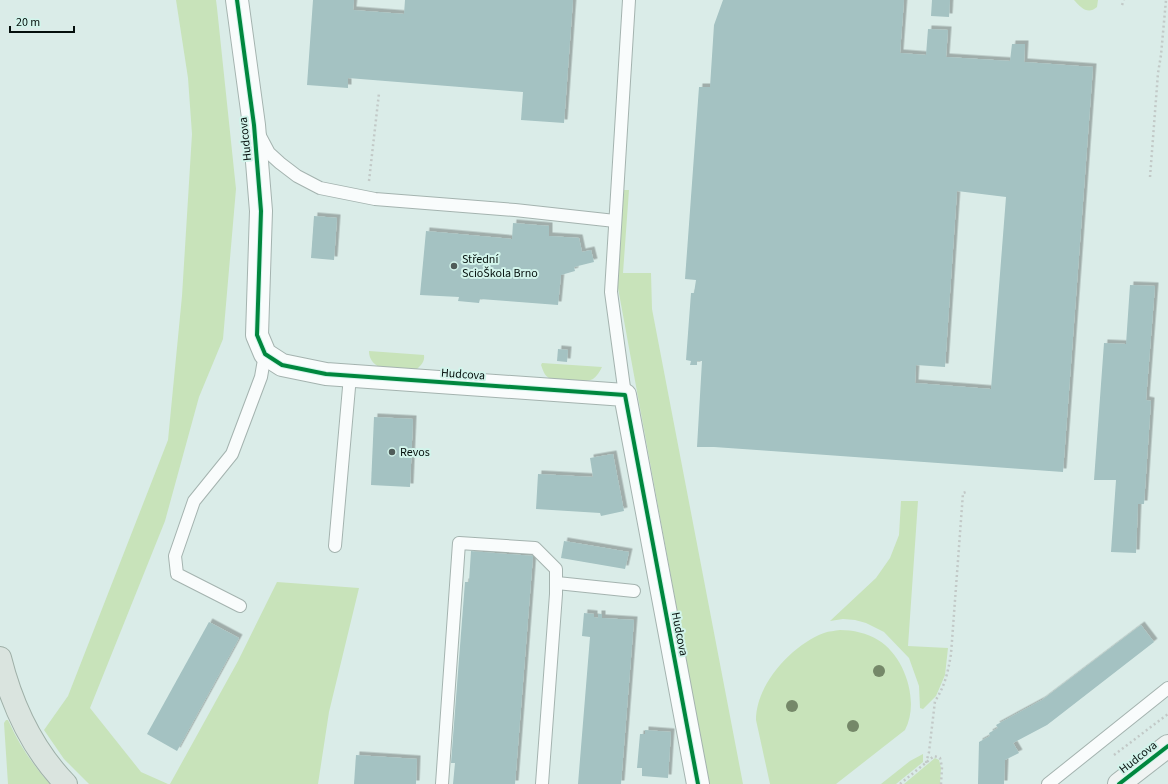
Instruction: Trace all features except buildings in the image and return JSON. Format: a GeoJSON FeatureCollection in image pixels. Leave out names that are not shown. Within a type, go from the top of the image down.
{"type":"FeatureCollection","features":[{"type":"Feature","properties":{"kind":"highway"},"geometry":{"type":"LineString","coordinates":[[0,658],[10,693],[31,738],[44,758],[66,784]]}},
{"type":"Feature","properties":{"kind":"street","name":"Hudcova"},"geometry":{"type":"LineString","coordinates":[[237,0],[254,125],[262,211],[257,336],[265,354],[282,365],[326,374],[625,395],[698,784]]}},
{"type":"Feature","properties":{"kind":"street","name":"Hudcova"},"geometry":{"type":"LineString","coordinates":[[1119,784],[1168,746]]}},
{"type":"Feature","properties":{"kind":"lane"},"geometry":{"type":"LineString","coordinates":[[625,395],[611,292],[629,0]]}},
{"type":"Feature","properties":{"kind":"lane"},"geometry":{"type":"LineString","coordinates":[[254,125],[269,153],[297,176],[320,188],[367,197],[408,202],[515,210],[615,221]]}},
{"type":"Feature","properties":{"kind":"lane"},"geometry":{"type":"LineString","coordinates":[[240,606],[177,574],[175,556],[194,501],[232,454],[260,377],[265,354]]}},
{"type":"Feature","properties":{"kind":"lane"},"geometry":{"type":"LineString","coordinates":[[335,546],[350,376]]}},
{"type":"Feature","properties":{"kind":"lane"},"geometry":{"type":"LineString","coordinates":[[442,784],[459,543],[535,548],[556,569],[557,583],[542,784]]}},
{"type":"Feature","properties":{"kind":"lane"},"geometry":{"type":"LineString","coordinates":[[557,583],[634,591]]}},
{"type":"Feature","properties":{"kind":"lane"},"geometry":{"type":"LineString","coordinates":[[1048,784],[1168,688]]}},
{"type":"Feature","properties":{"kind":"path"},"geometry":{"type":"LineString","coordinates":[[1122,6],[1124,0]]}},
{"type":"Feature","properties":{"kind":"path"},"geometry":{"type":"LineString","coordinates":[[1150,176],[1158,73],[1166,0]]}},
{"type":"Feature","properties":{"kind":"path"},"geometry":{"type":"LineString","coordinates":[[367,197],[379,93]]}},
{"type":"Feature","properties":{"kind":"path"},"geometry":{"type":"LineString","coordinates":[[926,763],[929,752],[930,729],[934,701],[938,697],[948,675],[951,654],[963,493],[966,492]]}},
{"type":"Feature","properties":{"kind":"path"},"geometry":{"type":"LineString","coordinates":[[1113,756],[1168,714]]}},
{"type":"Feature","properties":{"kind":"path"},"geometry":{"type":"LineString","coordinates":[[900,784],[934,756],[940,758],[942,767],[941,784]]}},
{"type":"Feature","properties":{"kind":"green space"},"geometry":{"type":"Polygon","coordinates":[[[176,0],[216,0],[236,189],[223,339],[199,397],[165,521],[90,708],[141,772],[168,784],[89,784],[64,759],[44,730],[68,696],[168,440],[182,296],[192,134],[188,78],[176,0]]]}},
{"type":"Feature","properties":{"kind":"green space"},"geometry":{"type":"Polygon","coordinates":[[[1074,0],[1098,0],[1097,7],[1091,10],[1085,10],[1074,0]]]}},
{"type":"Feature","properties":{"kind":"green space"},"geometry":{"type":"Polygon","coordinates":[[[619,190],[629,190],[623,273],[651,273],[652,309],[743,784],[709,784],[616,277],[619,190]]]}},
{"type":"Feature","properties":{"kind":"green space"},"geometry":{"type":"Polygon","coordinates":[[[369,351],[424,355],[424,360],[416,370],[381,368],[372,361],[369,351]]]}},
{"type":"Feature","properties":{"kind":"green space"},"geometry":{"type":"Polygon","coordinates":[[[542,363],[602,367],[593,379],[584,381],[564,381],[547,377],[542,369],[542,363]]]}},
{"type":"Feature","properties":{"kind":"green space"},"geometry":{"type":"Polygon","coordinates":[[[901,501],[918,501],[908,646],[948,648],[945,675],[936,696],[923,709],[920,708],[919,686],[909,658],[884,632],[866,623],[855,620],[843,619],[830,621],[876,578],[890,558],[899,535],[901,501]]]}},
{"type":"Feature","properties":{"kind":"green space"},"geometry":{"type":"Polygon","coordinates":[[[277,582],[359,588],[329,712],[318,784],[170,784],[238,661],[277,582]]]}},
{"type":"Feature","properties":{"kind":"green space"},"geometry":{"type":"Polygon","coordinates":[[[840,630],[860,632],[869,635],[888,647],[896,657],[907,680],[910,693],[911,706],[909,719],[905,730],[836,784],[770,784],[756,720],[762,693],[769,680],[788,656],[812,639],[824,633],[840,630]]]}},
{"type":"Feature","properties":{"kind":"green space"},"geometry":{"type":"Polygon","coordinates":[[[8,720],[17,739],[38,770],[50,784],[8,784],[4,723],[8,720]]]}},
{"type":"Feature","properties":{"kind":"green space"},"geometry":{"type":"Polygon","coordinates":[[[923,754],[923,762],[896,784],[881,784],[910,761],[923,754]]]}},
{"type":"Feature","properties":{"kind":"green space"},"geometry":{"type":"Polygon","coordinates":[[[935,758],[939,760],[941,768],[940,784],[904,784],[935,758]]]}},
{"type":"Feature","properties":{"kind":"cycle path"},"geometry":{"type":"LineString","coordinates":[[237,0],[254,125],[261,211],[257,335],[265,354],[282,365],[326,374],[625,395],[698,784]]}},
{"type":"Feature","properties":{"kind":"cycle path"},"geometry":{"type":"LineString","coordinates":[[1119,784],[1168,746]]}},
{"type":"Feature","properties":{"kind":"place","name":"Střední ScioŠkola Brno"},"geometry":{"type":"Point","coordinates":[454,266]}},
{"type":"Feature","properties":{"kind":"place","name":"Revos"},"geometry":{"type":"Point","coordinates":[392,452]}}]}
